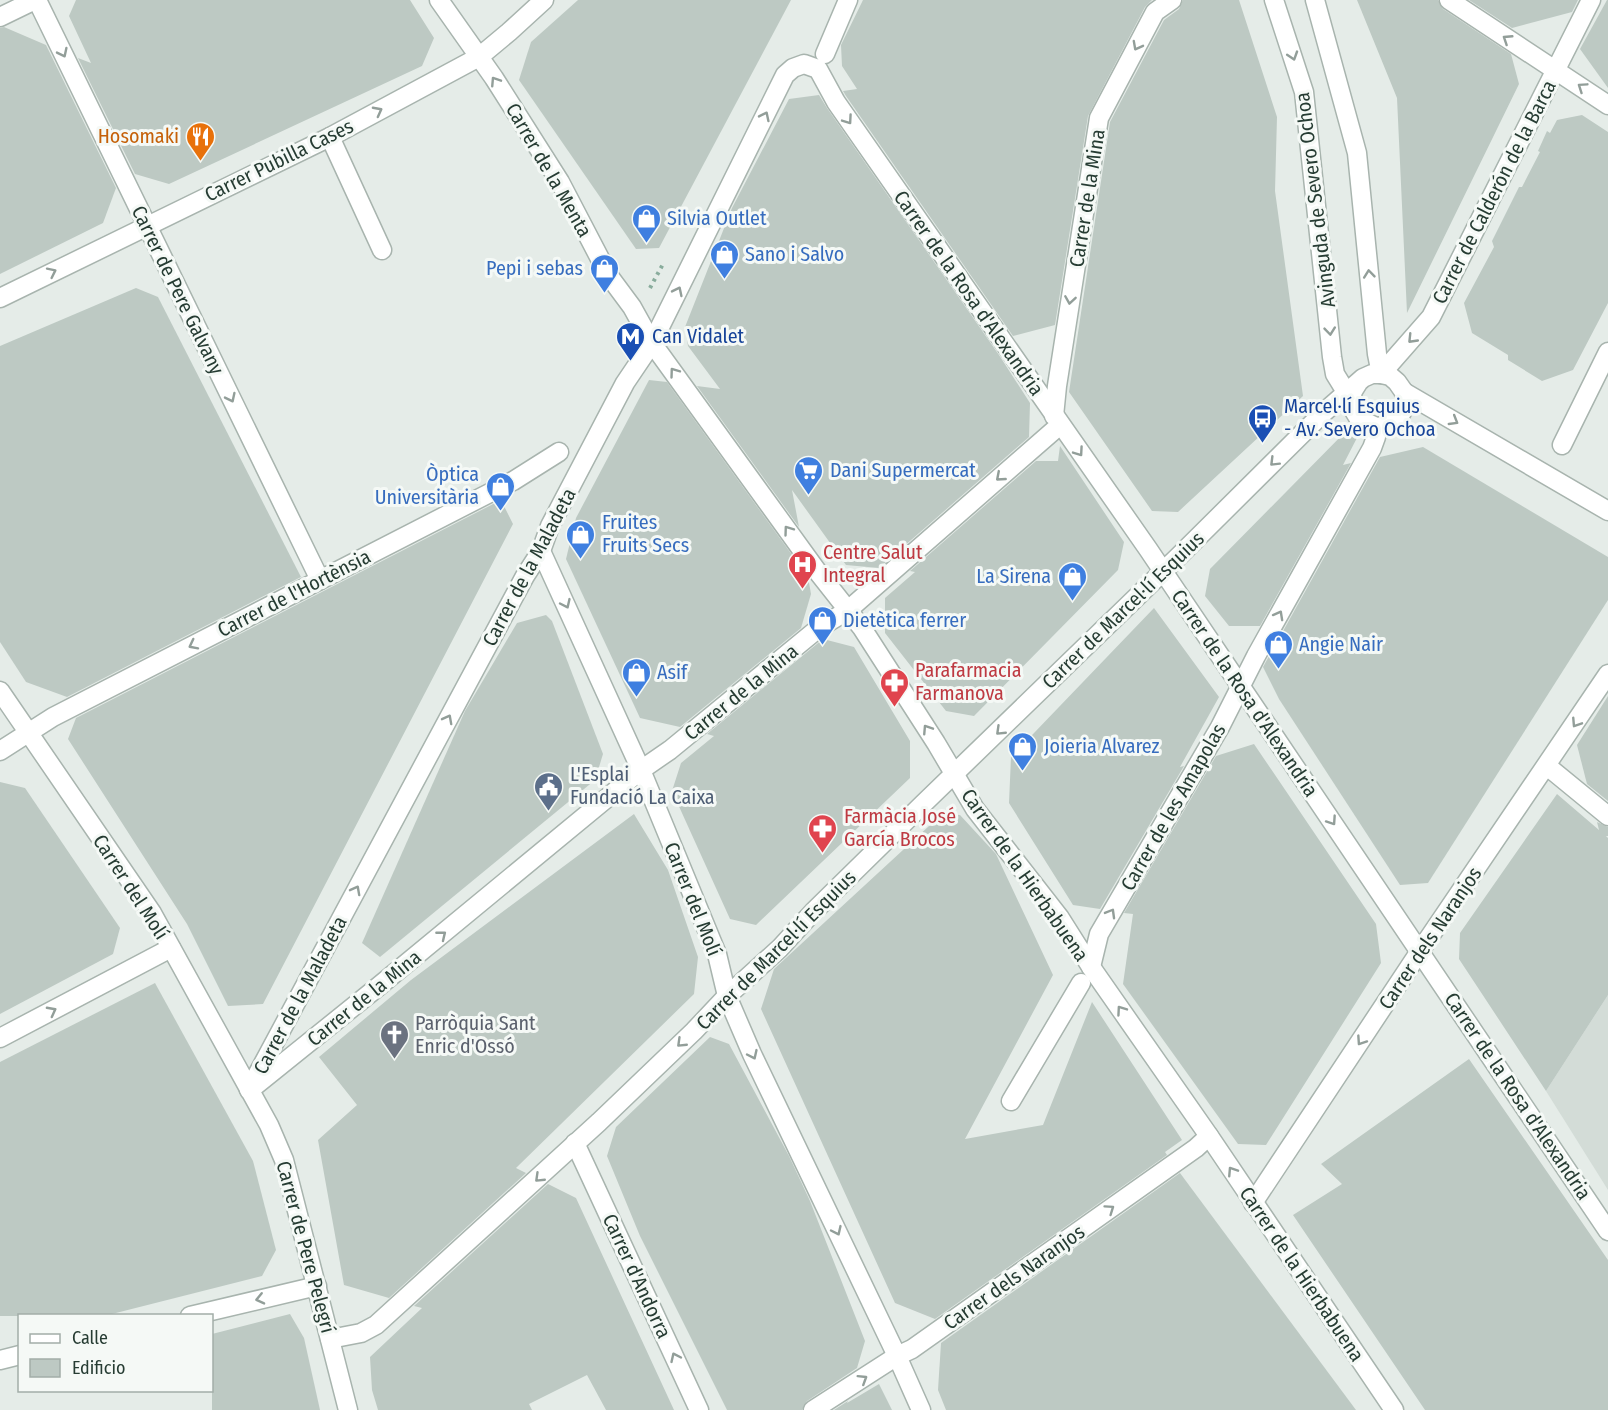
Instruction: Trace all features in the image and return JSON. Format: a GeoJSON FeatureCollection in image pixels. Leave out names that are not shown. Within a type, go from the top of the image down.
{"type":"FeatureCollection","features":[{"type":"Feature","properties":{"kind":"street"},"geometry":{"type":"LineString","coordinates":[[0,17],[36,0]]}},
{"type":"Feature","properties":{"kind":"street","name":"Carrer de Pere Galvany"},"geometry":{"type":"LineString","coordinates":[[36,0],[320,580]]}},
{"type":"Feature","properties":{"kind":"street","name":"Carrer de la Menta"},"geometry":{"type":"LineString","coordinates":[[439,0],[560,182],[609,276],[632,307],[652,343]]}},
{"type":"Feature","properties":{"kind":"street","name":"Carrer Pubilla Cases"},"geometry":{"type":"LineString","coordinates":[[0,298],[330,137],[478,57],[544,0]]}},
{"type":"Feature","properties":{"kind":"street"},"geometry":{"type":"LineString","coordinates":[[822,62],[848,0]]}},
{"type":"Feature","properties":{"kind":"street","name":"Carrer de la Mina"},"geometry":{"type":"LineString","coordinates":[[249,1090],[398,971],[641,770],[670,750],[820,627],[847,611],[1057,421],[1057,386],[1099,118],[1155,12],[1172,0]]}},
{"type":"Feature","properties":{"kind":"street","name":"Avinguda de Severo Ochoa"},"geometry":{"type":"LineString","coordinates":[[1274,0],[1304,92],[1335,374],[1352,392]]}},
{"type":"Feature","properties":{"kind":"street","name":"Avinguda de Severo Ochoa"},"geometry":{"type":"LineString","coordinates":[[1315,0],[1357,153],[1377,354],[1381,374]]}},
{"type":"Feature","properties":{"kind":"street"},"geometry":{"type":"LineString","coordinates":[[1449,0],[1608,105]]}},
{"type":"Feature","properties":{"kind":"street","name":"Carrer de Calderón de la Barca"},"geometry":{"type":"LineString","coordinates":[[1381,374],[1431,317],[1591,0]]}},
{"type":"Feature","properties":{"kind":"street","name":"Carrer de la Maladeta"},"geometry":{"type":"LineString","coordinates":[[249,1090],[525,576],[541,551],[550,526],[625,383],[652,343],[785,75],[793,68],[804,64],[822,62]]}},
{"type":"Feature","properties":{"kind":"street","name":"Carrer de la Rosa d'Alexandria"},"geometry":{"type":"LineString","coordinates":[[822,62],[836,102],[1163,571],[1608,1231]]}},
{"type":"Feature","properties":{"kind":"street"},"geometry":{"type":"LineString","coordinates":[[330,137],[382,250]]}},
{"type":"Feature","properties":{"kind":"street","name":"Carrer de la Hierbabuena"},"geometry":{"type":"LineString","coordinates":[[652,343],[847,611],[862,628],[975,809],[1060,918],[1090,967],[1209,1136],[1394,1410]]}},
{"type":"Feature","properties":{"kind":"street"},"geometry":{"type":"LineString","coordinates":[[1562,445],[1608,352]]}},
{"type":"Feature","properties":{"kind":"street"},"geometry":{"type":"LineString","coordinates":[[1404,392],[1403,410],[1398,418],[1385,426],[1376,427],[1359,419],[1353,409],[1352,392],[1372,374],[1390,376],[1404,392],[1608,511]]}},
{"type":"Feature","properties":{"kind":"street","name":"Carrer de Marcel·lí Esquius"},"geometry":{"type":"LineString","coordinates":[[330,1339],[361,1333],[376,1325],[617,1106],[1322,414],[1352,392]]}},
{"type":"Feature","properties":{"kind":"street","name":"Carrer de les Amapolas"},"geometry":{"type":"LineString","coordinates":[[1090,967],[1099,934],[1220,727],[1372,448],[1376,437],[1376,427]]}},
{"type":"Feature","properties":{"kind":"street","name":"Carrer de l'Hortènsia"},"geometry":{"type":"LineString","coordinates":[[0,751],[53,717],[513,481],[559,452]]}},
{"type":"Feature","properties":{"kind":"street","name":"Carrer del Molí"},"geometry":{"type":"LineString","coordinates":[[541,551],[641,770],[717,954],[727,996],[752,1054],[921,1410]]}},
{"type":"Feature","properties":{"kind":"street","name":"Carrer dels Naranjos"},"geometry":{"type":"LineString","coordinates":[[1253,1203],[1608,674]]}},
{"type":"Feature","properties":{"kind":"street","name":"Carrer del Molí"},"geometry":{"type":"LineString","coordinates":[[0,692],[152,913],[249,1090]]}},
{"type":"Feature","properties":{"kind":"street"},"geometry":{"type":"LineString","coordinates":[[1547,766],[1608,816]]}},
{"type":"Feature","properties":{"kind":"street"},"geometry":{"type":"LineString","coordinates":[[0,1038],[171,948]]}},
{"type":"Feature","properties":{"kind":"street"},"geometry":{"type":"LineString","coordinates":[[1011,1101],[1081,983]]}},
{"type":"Feature","properties":{"kind":"street","name":"Carrer de Pere Pelegrí"},"geometry":{"type":"LineString","coordinates":[[249,1090],[284,1160],[348,1410]]}},
{"type":"Feature","properties":{"kind":"street","name":"Carrer dels Naranjos"},"geometry":{"type":"LineString","coordinates":[[813,1410],[897,1356],[912,1349],[1196,1148],[1209,1136]]}},
{"type":"Feature","properties":{"kind":"street","name":"Carrer d'Andorra"},"geometry":{"type":"LineString","coordinates":[[575,1143],[699,1410]]}},
{"type":"Feature","properties":{"kind":"street"},"geometry":{"type":"LineString","coordinates":[[198,1314],[317,1286]]}},
{"type":"Feature","properties":{"kind":"street"},"geometry":{"type":"LineString","coordinates":[[0,1360],[18,1356]]}},
{"type":"Feature","properties":{"kind":"path"},"geometry":{"type":"LineString","coordinates":[[650,288],[663,264]]}},
{"type":"Feature","properties":{"kind":"shaded area"},"geometry":{"type":"Polygon","coordinates":[[[1608,995],[1608,1190],[1546,1091],[1608,995]]]}},
{"type":"Feature","properties":{"kind":"building"},"geometry":{"type":"Polygon","coordinates":[[[76,0],[410,0],[434,38],[422,66],[169,184],[135,174],[78,58],[91,63],[69,16],[76,0]]]}},
{"type":"Feature","properties":{"kind":"building"},"geometry":{"type":"Polygon","coordinates":[[[578,0],[791,0],[659,248],[636,249],[519,80],[531,42],[578,0]]]}},
{"type":"Feature","properties":{"kind":"building"},"geometry":{"type":"Polygon","coordinates":[[[863,0],[1152,0],[1145,7],[1088,116],[1055,325],[1013,336],[843,91],[857,89],[842,66],[841,45],[863,0]]]}},
{"type":"Feature","properties":{"kind":"building"},"geometry":{"type":"Polygon","coordinates":[[[1183,0],[1239,0],[1277,117],[1275,191],[1303,396],[1178,512],[1152,511],[1069,392],[1110,122],[1164,20],[1179,9],[1183,0]]]}},
{"type":"Feature","properties":{"kind":"building"},"geometry":{"type":"Polygon","coordinates":[[[1357,0],[1438,0],[1443,9],[1511,54],[1519,84],[1407,313],[1397,98],[1357,0]]]}},
{"type":"Feature","properties":{"kind":"building"},"geometry":{"type":"Polygon","coordinates":[[[1469,0],[1578,0],[1572,12],[1512,28],[1469,0]]]}},
{"type":"Feature","properties":{"kind":"building"},"geometry":{"type":"Polygon","coordinates":[[[1608,0],[1608,88],[1580,49],[1608,0]]]}},
{"type":"Feature","properties":{"kind":"building"},"geometry":{"type":"Polygon","coordinates":[[[4,27],[46,45],[116,188],[103,223],[0,274],[0,28],[4,27]]]}},
{"type":"Feature","properties":{"kind":"building"},"geometry":{"type":"Polygon","coordinates":[[[819,95],[1030,403],[1029,437],[879,568],[846,565],[792,490],[799,527],[697,386],[720,389],[688,346],[685,327],[732,208],[789,99],[819,95]]]}},
{"type":"Feature","properties":{"kind":"building"},"geometry":{"type":"Polygon","coordinates":[[[1582,115],[1608,132],[1608,303],[1573,370],[1542,381],[1508,360],[1508,355],[1472,333],[1464,303],[1494,247],[1492,241],[1519,187],[1522,187],[1540,152],[1538,151],[1547,131],[1550,133],[1557,120],[1582,115]]]}},
{"type":"Feature","properties":{"kind":"building"},"geometry":{"type":"Polygon","coordinates":[[[136,288],[158,297],[301,577],[67,697],[26,682],[0,642],[0,346],[136,288]]]}},
{"type":"Feature","properties":{"kind":"building"},"geometry":{"type":"Polygon","coordinates":[[[649,380],[667,382],[808,577],[811,594],[801,628],[680,727],[640,718],[566,559],[576,518],[649,380]]]}},
{"type":"Feature","properties":{"kind":"building"},"geometry":{"type":"Polygon","coordinates":[[[1351,426],[1360,432],[1343,465],[1351,463],[1260,626],[1229,626],[1205,596],[1210,569],[1351,426]]]}},
{"type":"Feature","properties":{"kind":"building"},"geometry":{"type":"Polygon","coordinates":[[[1060,446],[1124,542],[1118,570],[974,716],[946,711],[885,633],[885,598],[915,572],[910,571],[1036,461],[1058,461],[1060,446]]]}},
{"type":"Feature","properties":{"kind":"building"},"geometry":{"type":"Polygon","coordinates":[[[1423,447],[1608,557],[1608,600],[1428,883],[1400,885],[1279,699],[1263,667],[1380,457],[1423,447]]]}},
{"type":"Feature","properties":{"kind":"building"},"geometry":{"type":"Polygon","coordinates":[[[501,500],[513,524],[263,1004],[228,1006],[187,924],[68,739],[76,718],[501,500]]]}},
{"type":"Feature","properties":{"kind":"building"},"geometry":{"type":"Polygon","coordinates":[[[1154,608],[1219,697],[1180,767],[1184,766],[1100,909],[1073,905],[1009,803],[1011,757],[1154,608]]]}},
{"type":"Feature","properties":{"kind":"building"},"geometry":{"type":"Polygon","coordinates":[[[546,615],[552,621],[603,754],[595,780],[380,957],[362,943],[465,711],[517,623],[546,615]]]}},
{"type":"Feature","properties":{"kind":"building"},"geometry":{"type":"Polygon","coordinates":[[[823,639],[854,647],[910,741],[910,778],[756,925],[730,919],[672,791],[681,763],[714,736],[707,734],[823,639]]]}},
{"type":"Feature","properties":{"kind":"building"},"geometry":{"type":"Polygon","coordinates":[[[1608,696],[1608,801],[1587,784],[1577,745],[1608,696]]]}},
{"type":"Feature","properties":{"kind":"building"},"geometry":{"type":"Polygon","coordinates":[[[1254,744],[1376,924],[1381,963],[1266,1145],[1238,1144],[1123,984],[1133,914],[1124,913],[1216,756],[1254,744]]]}},
{"type":"Feature","properties":{"kind":"building"},"geometry":{"type":"Polygon","coordinates":[[[0,782],[25,788],[120,928],[113,954],[0,1014],[0,782]]]}},
{"type":"Feature","properties":{"kind":"building"},"geometry":{"type":"Polygon","coordinates":[[[1557,794],[1599,830],[1597,822],[1608,827],[1608,836],[1606,836],[1608,838],[1608,995],[1546,1091],[1459,959],[1460,933],[1557,794]]]}},
{"type":"Feature","properties":{"kind":"building"},"geometry":{"type":"Polygon","coordinates":[[[634,814],[668,870],[698,957],[694,994],[516,1168],[526,1173],[389,1298],[344,1285],[318,1140],[357,1105],[319,1057],[411,980],[634,814]]]}},
{"type":"Feature","properties":{"kind":"building"},"geometry":{"type":"Polygon","coordinates":[[[942,814],[960,815],[996,854],[1053,975],[965,1139],[1043,1125],[1092,1002],[1182,1140],[1165,1152],[1167,1155],[935,1319],[895,1303],[761,1009],[774,969],[942,814]]]}},
{"type":"Feature","properties":{"kind":"building"},"geometry":{"type":"Polygon","coordinates":[[[155,983],[253,1161],[276,1250],[262,1276],[112,1314],[0,1316],[0,1062],[155,983]]]}},
{"type":"Feature","properties":{"kind":"building"},"geometry":{"type":"Polygon","coordinates":[[[710,1037],[729,1044],[789,1156],[810,1201],[865,1341],[857,1368],[807,1401],[802,1410],[727,1410],[640,1236],[607,1156],[616,1127],[710,1037]]]}},
{"type":"Feature","properties":{"kind":"building"},"geometry":{"type":"Polygon","coordinates":[[[1469,1059],[1608,1260],[1608,1410],[1425,1410],[1293,1215],[1342,1184],[1321,1164],[1469,1059]]]}},
{"type":"Feature","properties":{"kind":"building"},"geometry":{"type":"Polygon","coordinates":[[[1180,1173],[1356,1410],[946,1410],[938,1390],[941,1343],[1180,1173]]]}},
{"type":"Feature","properties":{"kind":"building"},"geometry":{"type":"Polygon","coordinates":[[[548,1184],[576,1198],[674,1410],[606,1410],[587,1375],[529,1404],[532,1410],[378,1410],[372,1390],[370,1357],[422,1308],[414,1306],[548,1184]]]}},
{"type":"Feature","properties":{"kind":"building"},"geometry":{"type":"Polygon","coordinates":[[[290,1314],[304,1338],[320,1410],[212,1410],[213,1334],[290,1314]]]}},
{"type":"Feature","properties":{"kind":"building"},"geometry":{"type":"Polygon","coordinates":[[[879,1384],[892,1410],[834,1410],[848,1401],[847,1403],[879,1384]]]}},
{"type":"Feature","properties":{"kind":"place","name":"Hosomaki"},"geometry":{"type":"Point","coordinates":[200,162]}},
{"type":"Feature","properties":{"kind":"place","name":"Silvia Outlet"},"geometry":{"type":"Point","coordinates":[646,244]}},
{"type":"Feature","properties":{"kind":"place","name":"Sano i Salvo"},"geometry":{"type":"Point","coordinates":[724,280]}},
{"type":"Feature","properties":{"kind":"place","name":"Pepi i sebas"},"geometry":{"type":"Point","coordinates":[604,294]}},
{"type":"Feature","properties":{"kind":"place","name":"Can Vidalet"},"geometry":{"type":"Point","coordinates":[631,362]}},
{"type":"Feature","properties":{"kind":"place","name":"Marcel·lí Esquius - Av. Severo Ochoa"},"geometry":{"type":"Point","coordinates":[1263,444]}},
{"type":"Feature","properties":{"kind":"place","name":"Dani Supermercat"},"geometry":{"type":"Point","coordinates":[809,496]}},
{"type":"Feature","properties":{"kind":"place","name":"Òptica Universitària"},"geometry":{"type":"Point","coordinates":[500,512]}},
{"type":"Feature","properties":{"kind":"place","name":"Fruites Fruits Secs"},"geometry":{"type":"Point","coordinates":[581,560]}},
{"type":"Feature","properties":{"kind":"place","name":"Centre Salut Integral"},"geometry":{"type":"Point","coordinates":[802,590]}},
{"type":"Feature","properties":{"kind":"place","name":"La Sirena"},"geometry":{"type":"Point","coordinates":[1072,602]}},
{"type":"Feature","properties":{"kind":"place","name":"Dietètica ferrer"},"geometry":{"type":"Point","coordinates":[822,646]}},
{"type":"Feature","properties":{"kind":"place","name":"Angie Nair"},"geometry":{"type":"Point","coordinates":[1278,670]}},
{"type":"Feature","properties":{"kind":"place","name":"Asif"},"geometry":{"type":"Point","coordinates":[636,698]}},
{"type":"Feature","properties":{"kind":"place","name":"Parafarmacia Farmanova"},"geometry":{"type":"Point","coordinates":[894,708]}},
{"type":"Feature","properties":{"kind":"place","name":"Joieria Alvarez"},"geometry":{"type":"Point","coordinates":[1023,772]}},
{"type":"Feature","properties":{"kind":"place","name":"L'Esplai Fundació La Caixa"},"geometry":{"type":"Point","coordinates":[549,812]}},
{"type":"Feature","properties":{"kind":"place","name":"Farmàcia José García Brocos"},"geometry":{"type":"Point","coordinates":[823,854]}},
{"type":"Feature","properties":{"kind":"place","name":"Parròquia Sant Enric d'Ossó"},"geometry":{"type":"Point","coordinates":[394,1060]}}]}
